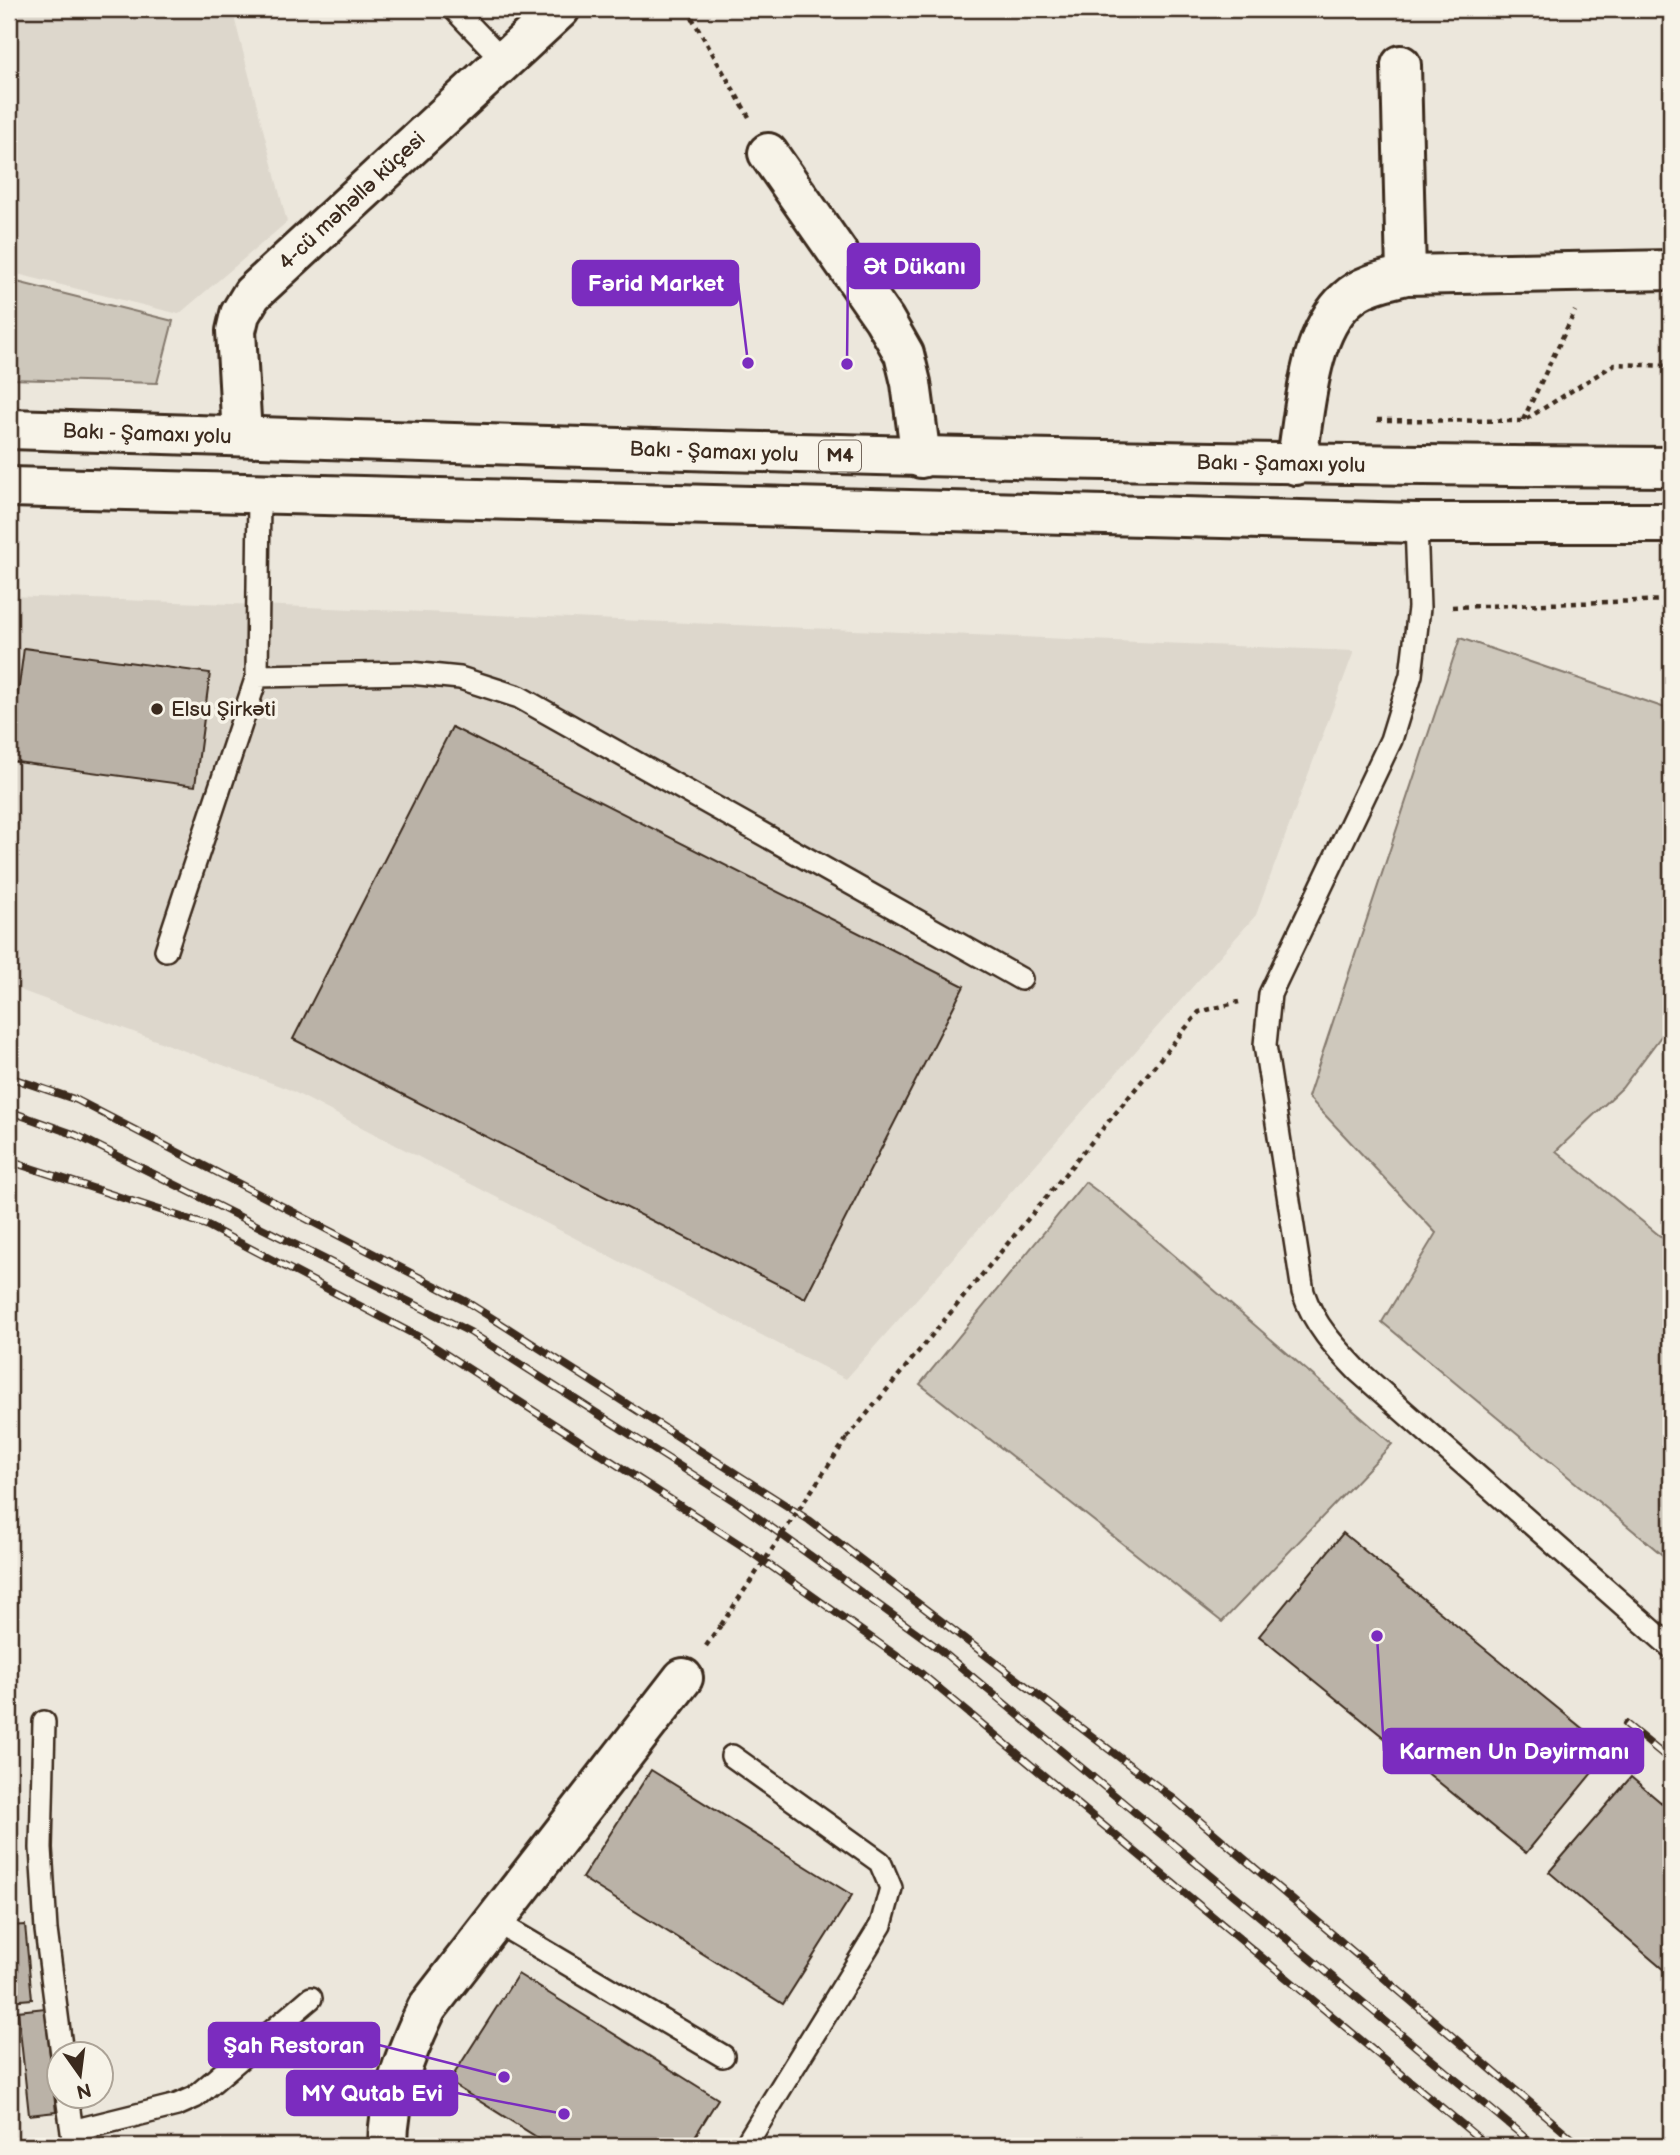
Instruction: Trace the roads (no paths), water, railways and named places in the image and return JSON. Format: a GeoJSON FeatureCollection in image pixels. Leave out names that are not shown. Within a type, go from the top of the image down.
{"type":"FeatureCollection","features":[{"type":"Feature","properties":{"kind":"main road","name":"4-cü məhəllə küçesi"},"geometry":{"type":"LineString","coordinates":[[242,436],[236,331],[240,314],[252,294],[560,9]]}},
{"type":"Feature","properties":{"kind":"main road"},"geometry":{"type":"LineString","coordinates":[[1401,65],[1406,275]]}},
{"type":"Feature","properties":{"kind":"main road"},"geometry":{"type":"LineString","coordinates":[[768,153],[884,319],[904,354],[911,383],[921,458]]}},
{"type":"Feature","properties":{"kind":"main road"},"geometry":{"type":"LineString","coordinates":[[1296,465],[1312,366],[1326,326],[1347,299],[1370,285],[1406,275],[1671,270]]}},
{"type":"Feature","properties":{"kind":"main road","name":"Bakı - Şamaxı yolu"},"geometry":{"type":"LineString","coordinates":[[9,429],[921,458],[1296,465],[1671,467]]}},
{"type":"Feature","properties":{"kind":"main road"},"geometry":{"type":"LineString","coordinates":[[9,487],[259,496],[1416,523],[1671,523]]}},
{"type":"Feature","properties":{"kind":"main road"},"geometry":{"type":"LineString","coordinates":[[388,2146],[388,2122],[410,2044],[427,2008],[683,1678]]}},
{"type":"Feature","properties":{"kind":"lane"},"geometry":{"type":"LineString","coordinates":[[454,9],[504,61]]}},
{"type":"Feature","properties":{"kind":"lane"},"geometry":{"type":"LineString","coordinates":[[166,950],[257,676],[259,496]]}},
{"type":"Feature","properties":{"kind":"lane"},"geometry":{"type":"LineString","coordinates":[[1416,523],[1419,608],[1411,675],[1391,740],[1270,994],[1265,1045],[1303,1292],[1310,1313],[1327,1339],[1358,1371],[1671,1647]]}},
{"type":"Feature","properties":{"kind":"lane"},"geometry":{"type":"LineString","coordinates":[[257,676],[410,673],[460,678],[519,697],[1021,979]]}},
{"type":"Feature","properties":{"kind":"lane"},"geometry":{"type":"LineString","coordinates":[[44,1722],[41,1848],[46,1930],[60,2039]]}},
{"type":"Feature","properties":{"kind":"lane"},"geometry":{"type":"LineString","coordinates":[[732,1756],[880,1862],[891,1888],[881,1925],[745,2146]]}},
{"type":"Feature","properties":{"kind":"lane"},"geometry":{"type":"LineString","coordinates":[[493,1920],[723,2056]]}},
{"type":"Feature","properties":{"kind":"lane"},"geometry":{"type":"LineString","coordinates":[[69,2110],[73,2139],[195,2097],[311,1998]]}},
{"type":"Feature","properties":{"kind":"railway"},"geometry":{"type":"LineString","coordinates":[[9,1077],[77,1100],[467,1302],[809,1520],[1174,1799],[1581,2146]]}},
{"type":"Feature","properties":{"kind":"railway"},"geometry":{"type":"LineString","coordinates":[[9,1111],[76,1135],[470,1332],[739,1504],[938,1648],[1535,2146]]}},
{"type":"Feature","properties":{"kind":"railway"},"geometry":{"type":"LineString","coordinates":[[9,1161],[206,1225],[421,1338],[744,1547],[922,1674],[1488,2146]]}},
{"type":"Feature","properties":{"kind":"railway"},"geometry":{"type":"LineString","coordinates":[[1626,1724],[1671,1761]]}},
{"type":"Feature","properties":{"kind":"place","name":"Fərid Market"},"geometry":{"type":"Point","coordinates":[748,363]}},
{"type":"Feature","properties":{"kind":"place","name":"Ət Dükanı"},"geometry":{"type":"Point","coordinates":[847,364]}},
{"type":"Feature","properties":{"kind":"place","name":"Elsu Şirkəti"},"geometry":{"type":"Point","coordinates":[157,709]}},
{"type":"Feature","properties":{"kind":"place","name":"Karmen Un Dəyirmanı"},"geometry":{"type":"Point","coordinates":[1377,1636]}},
{"type":"Feature","properties":{"kind":"place","name":"Şah Restoran"},"geometry":{"type":"Point","coordinates":[504,2077]}},
{"type":"Feature","properties":{"kind":"place","name":"MY Qutab Evi"},"geometry":{"type":"Point","coordinates":[564,2114]}}]}
